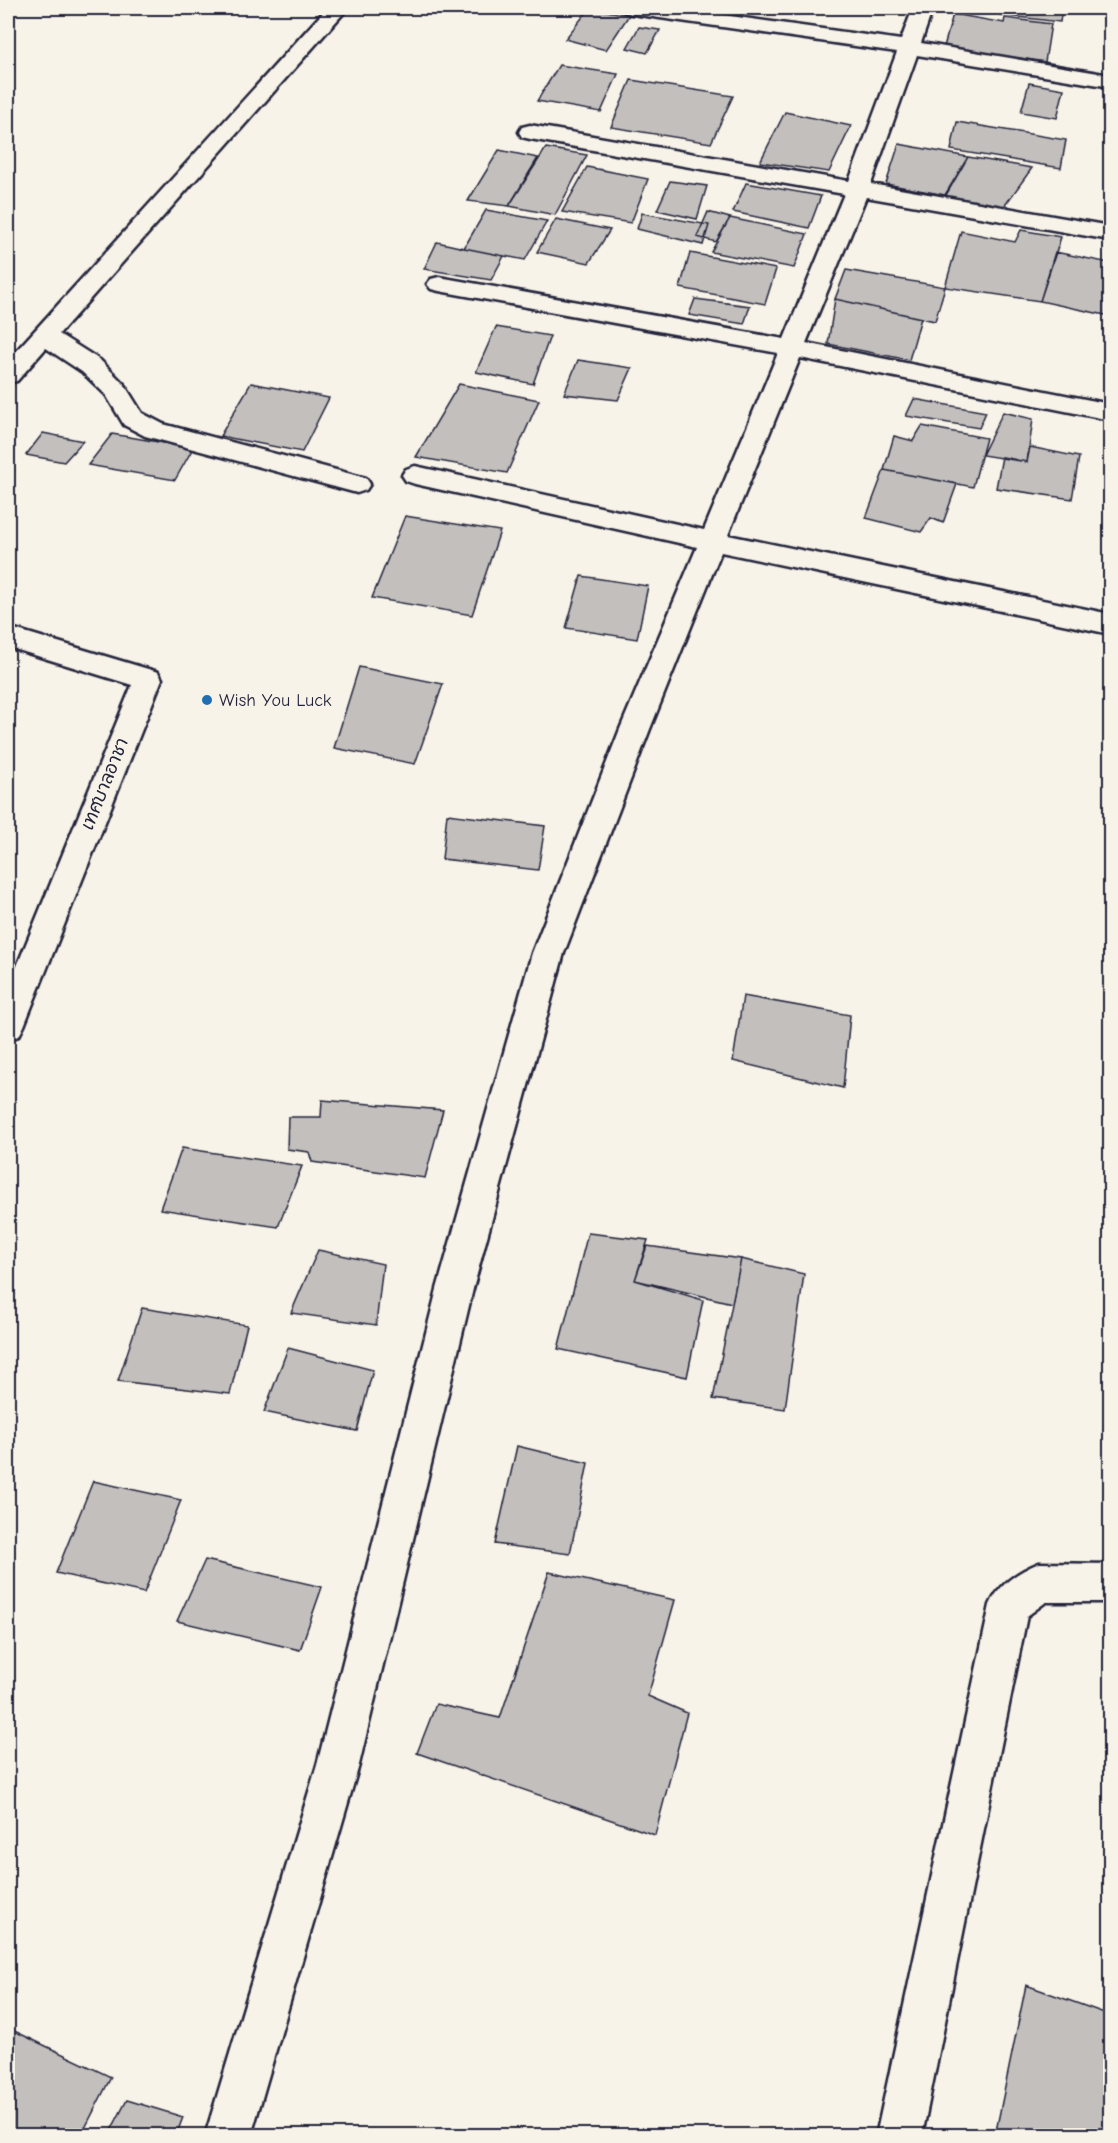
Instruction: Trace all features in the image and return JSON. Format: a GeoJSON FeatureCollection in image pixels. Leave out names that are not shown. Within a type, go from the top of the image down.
{"type":"FeatureCollection","features":[{"type":"Feature","properties":{"kind":"street"},"geometry":{"type":"LineString","coordinates":[[8,375],[338,8]]}},
{"type":"Feature","properties":{"kind":"street"},"geometry":{"type":"LineString","coordinates":[[632,8],[909,47],[1105,80]]}},
{"type":"Feature","properties":{"kind":"street"},"geometry":{"type":"LineString","coordinates":[[228,2136],[338,1765],[455,1289],[548,953],[712,541],[858,188],[923,8]]}},
{"type":"Feature","properties":{"kind":"street"},"geometry":{"type":"LineString","coordinates":[[530,132],[1110,233]]}},
{"type":"Feature","properties":{"kind":"street"},"geometry":{"type":"LineString","coordinates":[[439,284],[791,348],[1110,412]]}},
{"type":"Feature","properties":{"kind":"street"},"geometry":{"type":"LineString","coordinates":[[43,335],[91,366],[115,390],[133,419],[154,430],[357,484]]}},
{"type":"Feature","properties":{"kind":"street"},"geometry":{"type":"LineString","coordinates":[[415,474],[712,541],[1110,624]]}},
{"type":"Feature","properties":{"kind":"street","name":"เทศบาลอาชา"},"geometry":{"type":"LineString","coordinates":[[8,636],[148,679],[8,1026]]}},
{"type":"Feature","properties":{"kind":"street"},"geometry":{"type":"LineString","coordinates":[[899,2136],[1010,1605],[1039,1582],[1110,1583]]}},
{"type":"Feature","properties":{"kind":"building"},"geometry":{"type":"Polygon","coordinates":[[[590,8],[629,15],[606,50],[565,39],[590,8]]]}},
{"type":"Feature","properties":{"kind":"building"},"geometry":{"type":"Polygon","coordinates":[[[1002,8],[1062,8],[1060,22],[1000,15],[1002,8]]]}},
{"type":"Feature","properties":{"kind":"building"},"geometry":{"type":"Polygon","coordinates":[[[953,14],[1004,23],[1005,18],[1051,24],[1045,62],[944,47],[953,14]]]}},
{"type":"Feature","properties":{"kind":"building"},"geometry":{"type":"Polygon","coordinates":[[[639,27],[660,30],[647,53],[627,48],[639,27]]]}},
{"type":"Feature","properties":{"kind":"building"},"geometry":{"type":"Polygon","coordinates":[[[559,65],[618,74],[601,112],[537,101],[559,65]]]}},
{"type":"Feature","properties":{"kind":"building"},"geometry":{"type":"Polygon","coordinates":[[[631,80],[733,96],[711,143],[611,127],[631,80]]]}},
{"type":"Feature","properties":{"kind":"building"},"geometry":{"type":"Polygon","coordinates":[[[1029,83],[1064,89],[1057,118],[1021,112],[1029,83]]]}},
{"type":"Feature","properties":{"kind":"building"},"geometry":{"type":"Polygon","coordinates":[[[785,112],[851,126],[829,172],[760,162],[785,112]]]}},
{"type":"Feature","properties":{"kind":"building"},"geometry":{"type":"Polygon","coordinates":[[[957,122],[1066,140],[1061,168],[951,150],[957,122]]]}},
{"type":"Feature","properties":{"kind":"building"},"geometry":{"type":"Polygon","coordinates":[[[899,144],[968,157],[945,195],[886,184],[899,144]]]}},
{"type":"Feature","properties":{"kind":"building"},"geometry":{"type":"Polygon","coordinates":[[[546,148],[587,155],[555,215],[509,206],[546,148]]]}},
{"type":"Feature","properties":{"kind":"building"},"geometry":{"type":"Polygon","coordinates":[[[499,150],[538,158],[509,206],[468,201],[499,150]]]}},
{"type":"Feature","properties":{"kind":"building"},"geometry":{"type":"Polygon","coordinates":[[[968,157],[1032,168],[1003,208],[945,197],[968,157]]]}},
{"type":"Feature","properties":{"kind":"building"},"geometry":{"type":"Polygon","coordinates":[[[587,167],[648,179],[631,223],[562,212],[587,167]]]}},
{"type":"Feature","properties":{"kind":"building"},"geometry":{"type":"Polygon","coordinates":[[[670,181],[707,186],[697,219],[657,210],[670,181]]]}},
{"type":"Feature","properties":{"kind":"building"},"geometry":{"type":"Polygon","coordinates":[[[746,183],[821,196],[809,228],[733,212],[746,183]]]}},
{"type":"Feature","properties":{"kind":"building"},"geometry":{"type":"Polygon","coordinates":[[[486,210],[547,221],[525,260],[464,248],[486,210]]]}},
{"type":"Feature","properties":{"kind":"building"},"geometry":{"type":"Polygon","coordinates":[[[708,212],[730,218],[716,242],[697,237],[708,212]]]}},
{"type":"Feature","properties":{"kind":"building"},"geometry":{"type":"Polygon","coordinates":[[[642,213],[709,225],[703,245],[637,229],[642,213]]]}},
{"type":"Feature","properties":{"kind":"building"},"geometry":{"type":"Polygon","coordinates":[[[730,218],[807,234],[794,268],[711,252],[730,218]]]}},
{"type":"Feature","properties":{"kind":"building"},"geometry":{"type":"Polygon","coordinates":[[[556,219],[610,230],[589,263],[537,252],[556,219]]]}},
{"type":"Feature","properties":{"kind":"building"},"geometry":{"type":"Polygon","coordinates":[[[1021,230],[1061,237],[1040,301],[945,287],[961,231],[1015,242],[1021,230]]]}},
{"type":"Feature","properties":{"kind":"building"},"geometry":{"type":"Polygon","coordinates":[[[437,242],[504,256],[491,280],[424,269],[437,242]]]}},
{"type":"Feature","properties":{"kind":"building"},"geometry":{"type":"Polygon","coordinates":[[[1055,252],[1110,263],[1110,316],[1040,301],[1055,252]]]}},
{"type":"Feature","properties":{"kind":"building"},"geometry":{"type":"Polygon","coordinates":[[[690,253],[776,269],[765,304],[680,288],[690,253]]]}},
{"type":"Feature","properties":{"kind":"building"},"geometry":{"type":"Polygon","coordinates":[[[846,270],[945,287],[935,321],[835,299],[846,270]]]}},
{"type":"Feature","properties":{"kind":"building"},"geometry":{"type":"Polygon","coordinates":[[[695,299],[750,306],[744,324],[689,315],[695,299]]]}},
{"type":"Feature","properties":{"kind":"building"},"geometry":{"type":"Polygon","coordinates":[[[835,299],[921,318],[909,360],[828,344],[835,299]]]}},
{"type":"Feature","properties":{"kind":"building"},"geometry":{"type":"Polygon","coordinates":[[[496,327],[550,336],[533,384],[476,372],[496,327]]]}},
{"type":"Feature","properties":{"kind":"building"},"geometry":{"type":"Polygon","coordinates":[[[578,360],[632,368],[618,400],[564,394],[578,360]]]}},
{"type":"Feature","properties":{"kind":"building"},"geometry":{"type":"Polygon","coordinates":[[[251,383],[329,398],[302,452],[220,436],[251,383]]]}},
{"type":"Feature","properties":{"kind":"building"},"geometry":{"type":"Polygon","coordinates":[[[459,384],[539,400],[507,473],[416,457],[459,384]]]}},
{"type":"Feature","properties":{"kind":"building"},"geometry":{"type":"Polygon","coordinates":[[[914,399],[986,412],[979,428],[906,416],[914,399]]]}},
{"type":"Feature","properties":{"kind":"building"},"geometry":{"type":"Polygon","coordinates":[[[1003,412],[1033,419],[1027,462],[982,455],[1003,412]]]}},
{"type":"Feature","properties":{"kind":"building"},"geometry":{"type":"Polygon","coordinates":[[[922,426],[986,438],[973,487],[884,470],[894,436],[913,441],[922,426]]]}},
{"type":"Feature","properties":{"kind":"building"},"geometry":{"type":"Polygon","coordinates":[[[43,433],[83,441],[64,462],[26,455],[43,433]]]}},
{"type":"Feature","properties":{"kind":"building"},"geometry":{"type":"Polygon","coordinates":[[[112,434],[193,448],[175,480],[88,465],[112,434]]]}},
{"type":"Feature","properties":{"kind":"building"},"geometry":{"type":"Polygon","coordinates":[[[1030,447],[1079,457],[1072,499],[996,488],[1002,457],[1027,462],[1030,447]]]}},
{"type":"Feature","properties":{"kind":"building"},"geometry":{"type":"Polygon","coordinates":[[[884,470],[957,484],[943,523],[931,518],[921,532],[866,518],[884,470]]]}},
{"type":"Feature","properties":{"kind":"building"},"geometry":{"type":"Polygon","coordinates":[[[405,516],[500,531],[472,615],[372,598],[405,516]]]}},
{"type":"Feature","properties":{"kind":"building"},"geometry":{"type":"Polygon","coordinates":[[[581,576],[648,586],[637,639],[566,628],[581,576]]]}},
{"type":"Feature","properties":{"kind":"building"},"geometry":{"type":"Polygon","coordinates":[[[359,667],[443,684],[415,764],[334,748],[359,667]]]}},
{"type":"Feature","properties":{"kind":"building"},"geometry":{"type":"Polygon","coordinates":[[[447,814],[545,826],[538,870],[442,859],[447,814]]]}},
{"type":"Feature","properties":{"kind":"building"},"geometry":{"type":"Polygon","coordinates":[[[743,996],[850,1015],[843,1088],[733,1061],[743,996]]]}},
{"type":"Feature","properties":{"kind":"building"},"geometry":{"type":"Polygon","coordinates":[[[322,1100],[443,1110],[425,1178],[312,1162],[309,1152],[287,1149],[288,1117],[321,1117],[322,1100]]]}},
{"type":"Feature","properties":{"kind":"building"},"geometry":{"type":"Polygon","coordinates":[[[182,1148],[302,1166],[278,1227],[160,1209],[182,1148]]]}},
{"type":"Feature","properties":{"kind":"building"},"geometry":{"type":"Polygon","coordinates":[[[588,1233],[648,1240],[635,1280],[703,1300],[687,1377],[558,1349],[588,1233]]]}},
{"type":"Feature","properties":{"kind":"building"},"geometry":{"type":"Polygon","coordinates":[[[647,1246],[741,1259],[732,1303],[635,1280],[647,1246]]]}},
{"type":"Feature","properties":{"kind":"building"},"geometry":{"type":"Polygon","coordinates":[[[318,1250],[383,1264],[376,1325],[291,1313],[318,1250]]]}},
{"type":"Feature","properties":{"kind":"building"},"geometry":{"type":"Polygon","coordinates":[[[741,1259],[804,1274],[785,1409],[713,1399],[741,1259]]]}},
{"type":"Feature","properties":{"kind":"building"},"geometry":{"type":"Polygon","coordinates":[[[142,1308],[247,1325],[230,1394],[118,1381],[142,1308]]]}},
{"type":"Feature","properties":{"kind":"building"},"geometry":{"type":"Polygon","coordinates":[[[288,1348],[373,1370],[357,1431],[264,1412],[288,1348]]]}},
{"type":"Feature","properties":{"kind":"building"},"geometry":{"type":"Polygon","coordinates":[[[517,1446],[588,1463],[570,1554],[495,1544],[517,1446]]]}},
{"type":"Feature","properties":{"kind":"building"},"geometry":{"type":"Polygon","coordinates":[[[93,1481],[181,1500],[144,1593],[56,1573],[93,1481]]]}},
{"type":"Feature","properties":{"kind":"building"},"geometry":{"type":"Polygon","coordinates":[[[205,1560],[322,1587],[300,1650],[177,1621],[205,1560]]]}},
{"type":"Feature","properties":{"kind":"building"},"geometry":{"type":"Polygon","coordinates":[[[549,1572],[675,1600],[648,1696],[687,1713],[655,1835],[417,1753],[436,1704],[500,1718],[549,1572]]]}},
{"type":"Feature","properties":{"kind":"building"},"geometry":{"type":"Polygon","coordinates":[[[1026,1985],[1110,2015],[1110,2136],[995,2136],[1026,1985]]]}},
{"type":"Feature","properties":{"kind":"building"},"geometry":{"type":"Polygon","coordinates":[[[8,2028],[111,2077],[81,2136],[8,2136],[8,2028]]]}},
{"type":"Feature","properties":{"kind":"building"},"geometry":{"type":"Polygon","coordinates":[[[127,2100],[183,2117],[176,2136],[108,2136],[127,2100]]]}},
{"type":"Feature","properties":{"kind":"place","name":"Wish You Luck"},"geometry":{"type":"Point","coordinates":[207,700]}}]}
